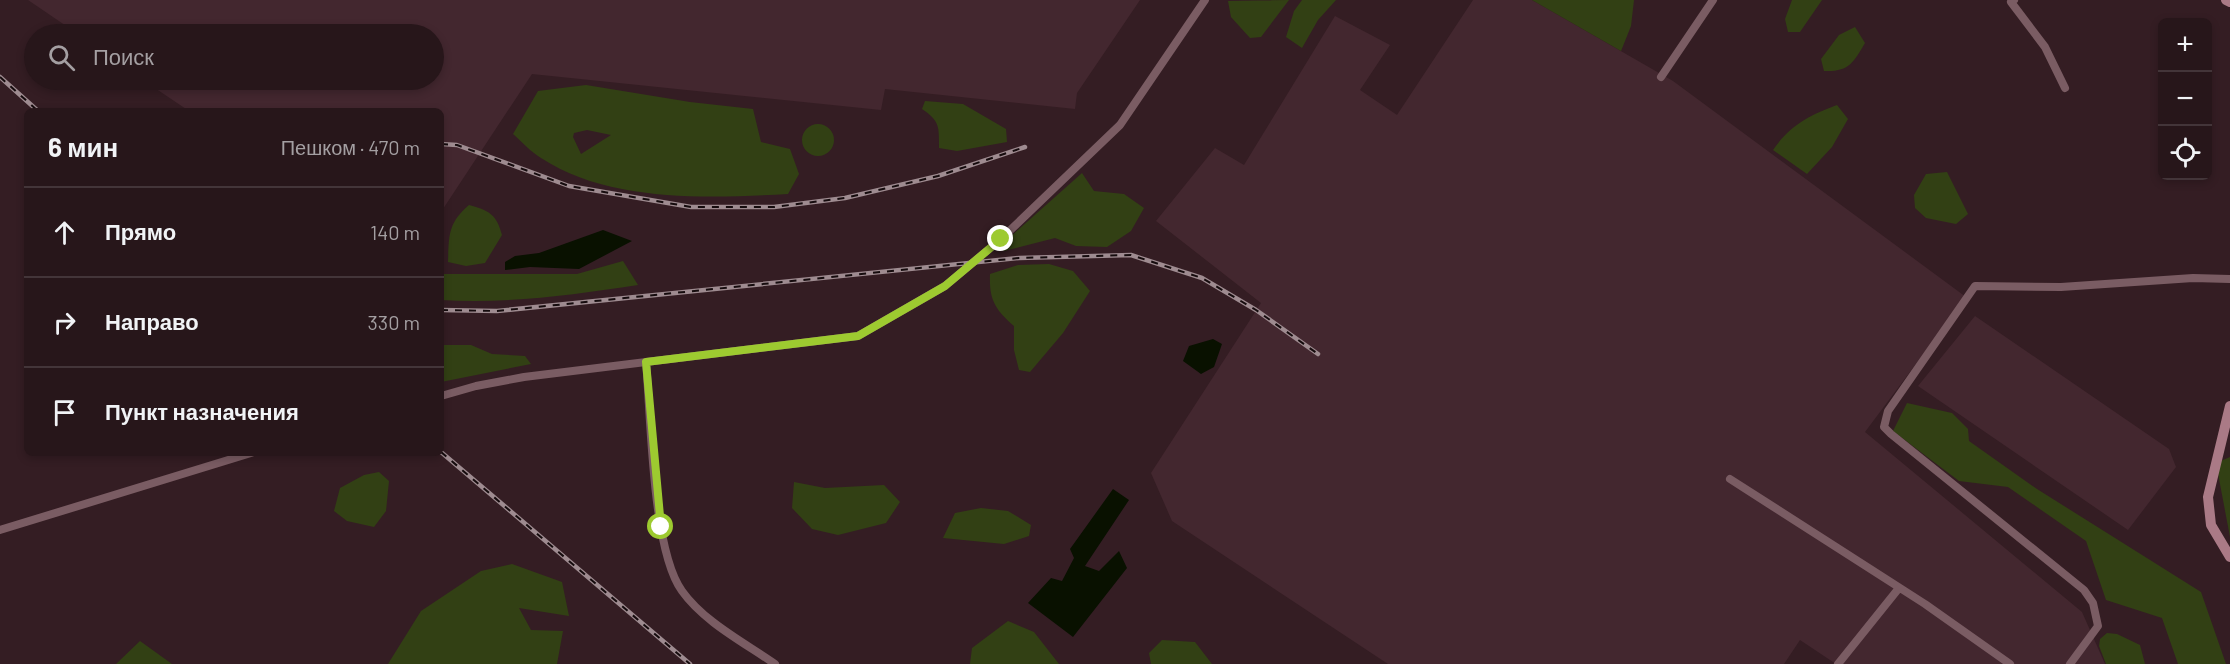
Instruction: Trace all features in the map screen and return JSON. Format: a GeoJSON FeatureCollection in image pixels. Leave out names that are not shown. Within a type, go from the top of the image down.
{"type":"FeatureCollection","features":[{"type":"Feature","properties":{"kind":"street"},"geometry":{"type":"LineString","coordinates":[[444,395],[501,381],[858,336],[945,286],[1001,239],[1120,124],[1205,0]]}},
{"type":"Feature","properties":{"kind":"street"},"geometry":{"type":"LineString","coordinates":[[1661,77],[1713,0]]}},
{"type":"Feature","properties":{"kind":"street"},"geometry":{"type":"LineString","coordinates":[[2014,0],[2011,2],[2045,47],[2065,88]]}},
{"type":"Feature","properties":{"kind":"street"},"geometry":{"type":"LineString","coordinates":[[2226,0],[2230,2]]}},
{"type":"Feature","properties":{"kind":"street"},"geometry":{"type":"LineString","coordinates":[[2070,664],[2098,626],[2093,603],[2084,590],[1891,434],[1884,427],[1888,411],[1975,286],[2061,287],[2193,278],[2230,279]]}},
{"type":"Feature","properties":{"kind":"street"},"geometry":{"type":"LineString","coordinates":[[646,362],[661,527],[674,579],[690,601],[715,622],[776,664]]}},
{"type":"Feature","properties":{"kind":"street"},"geometry":{"type":"LineString","coordinates":[[2230,406],[2208,497],[2211,525],[2230,557]]}},
{"type":"Feature","properties":{"kind":"street"},"geometry":{"type":"LineString","coordinates":[[0,530],[241,456]]}},
{"type":"Feature","properties":{"kind":"street"},"geometry":{"type":"LineString","coordinates":[[1730,479],[1899,588],[2010,664]]}},
{"type":"Feature","properties":{"kind":"street"},"geometry":{"type":"LineString","coordinates":[[1838,664],[1899,588]]}},
{"type":"Feature","properties":{"kind":"shaded area"},"geometry":{"type":"Polygon","coordinates":[[[28,0],[1140,0],[1077,93],[1075,109],[885,89],[881,110],[532,74],[444,207],[444,108],[185,108],[158,90],[444,90],[444,24],[63,24],[28,0]]]}},
{"type":"Feature","properties":{"kind":"shaded area"},"geometry":{"type":"Polygon","coordinates":[[[1473,0],[1532,0],[1673,81],[1966,297],[1865,432],[2082,612],[2105,664],[1836,664],[1800,640],[1784,664],[1388,664],[1172,521],[1151,473],[1261,303],[1156,221],[1215,148],[1244,165],[1335,16],[1390,45],[1360,90],[1397,115],[1473,0]]]}},
{"type":"Feature","properties":{"kind":"shaded area"},"geometry":{"type":"Polygon","coordinates":[[[603,230],[632,241],[579,269],[530,267],[505,270],[505,262],[515,256],[539,253],[603,230]]]}},
{"type":"Feature","properties":{"kind":"shaded area"},"geometry":{"type":"Polygon","coordinates":[[[1975,316],[2169,449],[2176,467],[2128,530],[1918,386],[1975,316]]]}},
{"type":"Feature","properties":{"kind":"shaded area"},"geometry":{"type":"Polygon","coordinates":[[[1213,339],[1222,344],[1214,367],[1201,374],[1183,361],[1189,346],[1213,339]]]}},
{"type":"Feature","properties":{"kind":"shaded area"},"geometry":{"type":"Polygon","coordinates":[[[1113,489],[1129,500],[1085,566],[1099,571],[1119,551],[1127,568],[1073,637],[1028,603],[1051,578],[1062,581],[1074,558],[1070,549],[1113,489]]]}},
{"type":"Feature","properties":{"kind":"green space"},"geometry":{"type":"Polygon","coordinates":[[[1289,0],[1261,37],[1250,38],[1231,17],[1228,1],[1289,0]]]}},
{"type":"Feature","properties":{"kind":"green space"},"geometry":{"type":"Polygon","coordinates":[[[1302,0],[1336,0],[1318,20],[1302,48],[1286,37],[1294,11],[1302,0]]]}},
{"type":"Feature","properties":{"kind":"green space"},"geometry":{"type":"Polygon","coordinates":[[[1532,0],[1634,0],[1631,26],[1621,51],[1532,0]]]}},
{"type":"Feature","properties":{"kind":"green space"},"geometry":{"type":"Polygon","coordinates":[[[1792,0],[1822,0],[1800,32],[1788,32],[1785,19],[1792,0]]]}},
{"type":"Feature","properties":{"kind":"green space"},"geometry":{"type":"Polygon","coordinates":[[[1855,27],[1865,43],[1857,56],[1845,68],[1824,71],[1821,59],[1839,35],[1855,27]]]}},
{"type":"Feature","properties":{"kind":"green space"},"geometry":{"type":"Polygon","coordinates":[[[586,85],[690,102],[753,109],[761,142],[790,149],[799,174],[788,194],[693,196],[628,190],[597,183],[568,173],[541,158],[513,134],[538,91],[586,85]],[[587,130],[574,133],[573,137],[581,154],[611,135],[587,130]]]}},
{"type":"Feature","properties":{"kind":"green space"},"geometry":{"type":"Polygon","coordinates":[[[925,101],[963,104],[1006,129],[1007,142],[957,151],[939,148],[937,125],[932,117],[922,109],[925,101]]]}},
{"type":"Feature","properties":{"kind":"green space"},"geometry":{"type":"Polygon","coordinates":[[[1837,105],[1848,119],[1832,147],[1807,174],[1773,150],[1786,134],[1801,122],[1837,105]]]}},
{"type":"Feature","properties":{"kind":"green space"},"geometry":{"type":"Polygon","coordinates":[[[818,124],[829,129],[834,140],[829,151],[818,156],[807,151],[802,140],[807,129],[818,124]]]}},
{"type":"Feature","properties":{"kind":"green space"},"geometry":{"type":"Polygon","coordinates":[[[1947,172],[1968,214],[1956,224],[1926,218],[1915,208],[1914,195],[1926,174],[1947,172]]]}},
{"type":"Feature","properties":{"kind":"green space"},"geometry":{"type":"Polygon","coordinates":[[[1082,173],[1094,191],[1124,194],[1144,208],[1131,231],[1107,247],[1076,246],[1055,238],[1004,251],[1000,246],[1082,173]]]}},
{"type":"Feature","properties":{"kind":"green space"},"geometry":{"type":"Polygon","coordinates":[[[469,205],[491,214],[498,223],[502,235],[485,263],[466,266],[448,262],[448,253],[453,224],[469,205]]]}},
{"type":"Feature","properties":{"kind":"green space"},"geometry":{"type":"Polygon","coordinates":[[[623,261],[638,285],[515,300],[444,300],[444,274],[577,274],[623,261]]]}},
{"type":"Feature","properties":{"kind":"green space"},"geometry":{"type":"Polygon","coordinates":[[[1049,264],[1073,271],[1090,291],[1063,333],[1030,372],[1019,370],[1014,350],[1014,326],[994,303],[990,274],[1018,265],[1049,264]]]}},
{"type":"Feature","properties":{"kind":"green space"},"geometry":{"type":"Polygon","coordinates":[[[444,345],[471,345],[492,354],[525,356],[531,364],[444,381],[444,345]]]}},
{"type":"Feature","properties":{"kind":"green space"},"geometry":{"type":"Polygon","coordinates":[[[1907,403],[1952,413],[1968,429],[1969,441],[2037,489],[2201,592],[2226,664],[2178,664],[2162,618],[2106,600],[2086,541],[2008,487],[1959,481],[1893,431],[1907,403]]]}},
{"type":"Feature","properties":{"kind":"green space"},"geometry":{"type":"Polygon","coordinates":[[[2230,457],[2230,537],[2216,463],[2230,457]]]}},
{"type":"Feature","properties":{"kind":"green space"},"geometry":{"type":"Polygon","coordinates":[[[379,472],[389,481],[386,511],[374,527],[347,521],[334,511],[340,488],[364,475],[379,472]]]}},
{"type":"Feature","properties":{"kind":"green space"},"geometry":{"type":"Polygon","coordinates":[[[794,482],[825,488],[884,485],[900,502],[886,523],[838,535],[812,529],[792,508],[794,482]]]}},
{"type":"Feature","properties":{"kind":"green space"},"geometry":{"type":"Polygon","coordinates":[[[981,508],[1008,511],[1031,525],[1029,536],[1004,544],[943,538],[955,513],[981,508]]]}},
{"type":"Feature","properties":{"kind":"green space"},"geometry":{"type":"Polygon","coordinates":[[[512,564],[562,582],[569,616],[519,608],[531,630],[563,631],[557,664],[388,664],[421,611],[481,571],[512,564]]]}},
{"type":"Feature","properties":{"kind":"green space"},"geometry":{"type":"Polygon","coordinates":[[[1008,621],[1034,632],[1059,664],[970,664],[972,648],[1008,621]]]}},
{"type":"Feature","properties":{"kind":"green space"},"geometry":{"type":"Polygon","coordinates":[[[2107,633],[2117,634],[2140,645],[2145,664],[2106,664],[2099,646],[2100,639],[2107,633]]]}},
{"type":"Feature","properties":{"kind":"green space"},"geometry":{"type":"Polygon","coordinates":[[[1162,640],[1195,642],[1212,664],[1151,664],[1149,653],[1162,640]]]}},
{"type":"Feature","properties":{"kind":"green space"},"geometry":{"type":"Polygon","coordinates":[[[140,641],[172,664],[116,664],[140,641]]]}},
{"type":"Feature","properties":{"kind":"railway"},"geometry":{"type":"LineString","coordinates":[[0,77],[35,108]]}},
{"type":"Feature","properties":{"kind":"railway"},"geometry":{"type":"LineString","coordinates":[[444,144],[457,145],[569,186],[691,207],[774,207],[845,198],[938,176],[1025,147]]}},
{"type":"Feature","properties":{"kind":"railway"},"geometry":{"type":"LineString","coordinates":[[444,310],[497,311],[1019,258],[1131,255],[1202,278],[1256,310],[1318,354]]}},
{"type":"Feature","properties":{"kind":"railway"},"geometry":{"type":"LineString","coordinates":[[444,455],[690,664]]}},
{"type":"Feature","properties":{"kind":"route"},"geometry":{"type":"LineString","coordinates":[[661,527],[646,362],[858,336],[945,286],[1001,239]]}}]}
